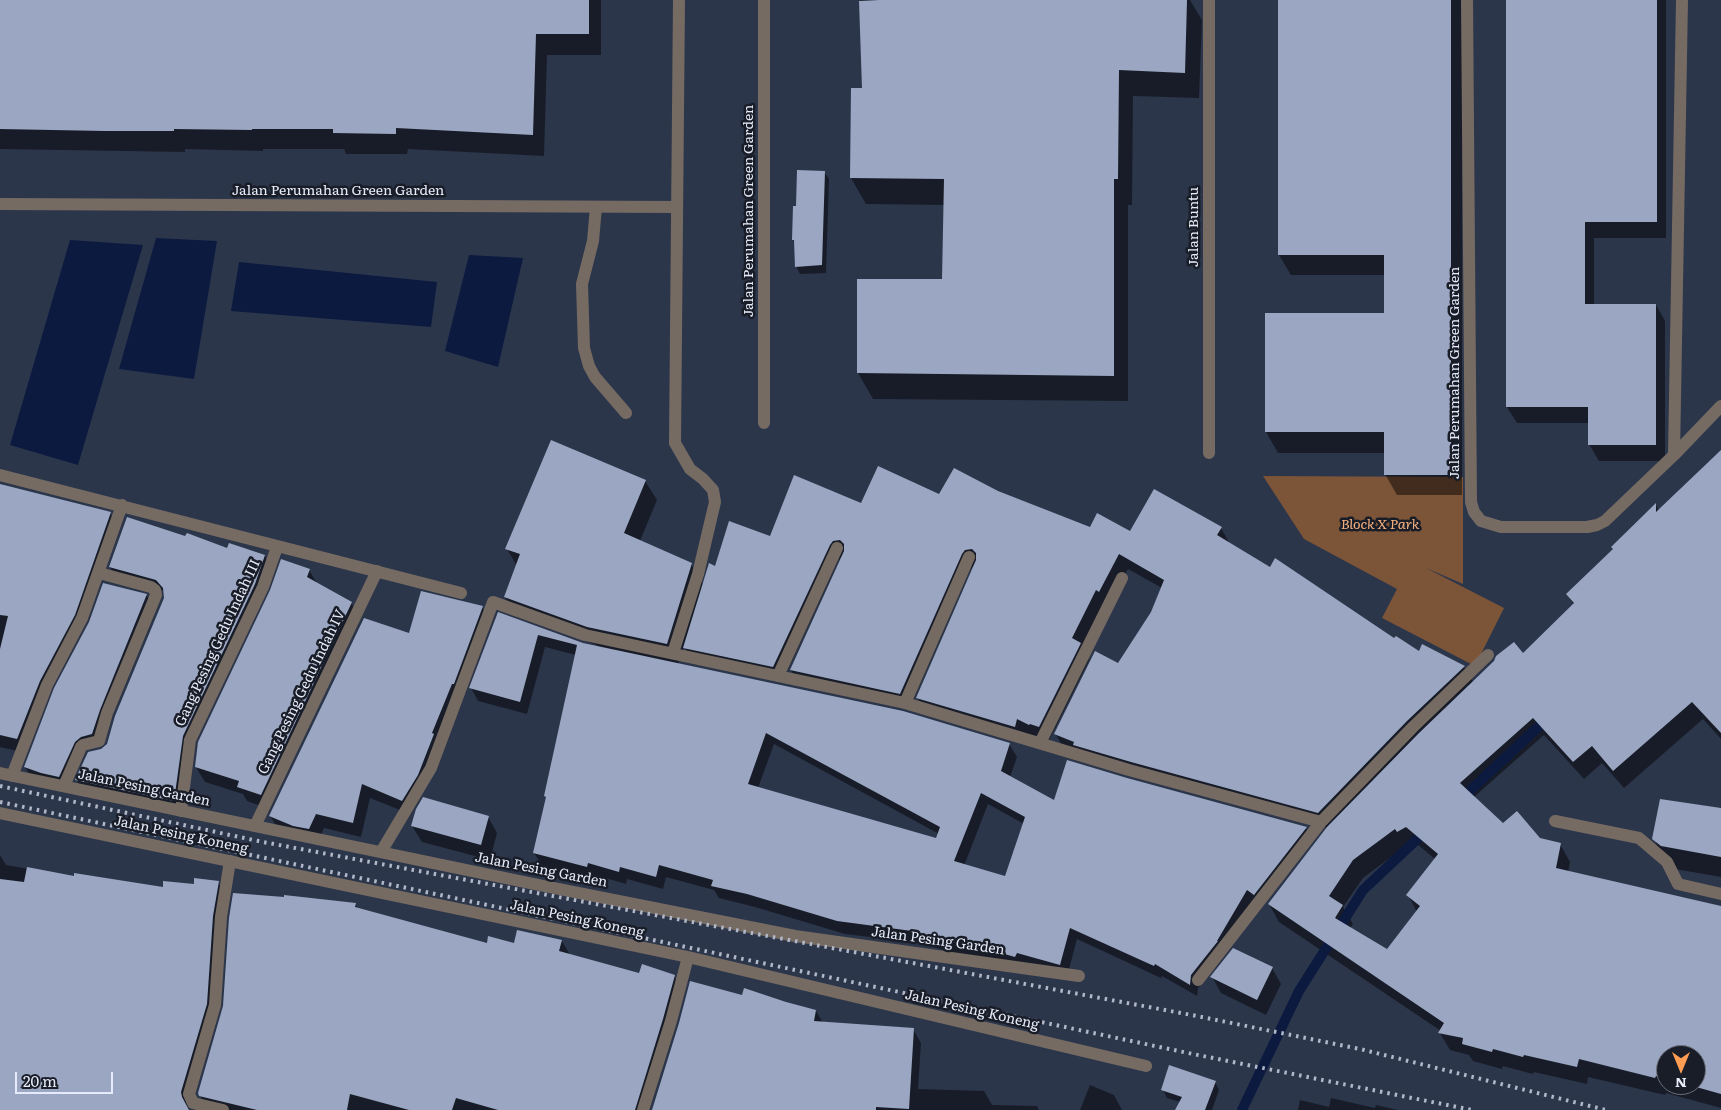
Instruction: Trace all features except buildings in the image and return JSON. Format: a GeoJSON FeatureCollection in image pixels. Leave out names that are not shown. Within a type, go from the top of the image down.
{"type":"FeatureCollection","features":[{"type":"Feature","properties":{"kind":"street"},"geometry":{"type":"LineString","coordinates":[[673,653],[698,574],[716,502],[713,490],[690,469],[675,443],[679,0]]}},
{"type":"Feature","properties":{"kind":"street","name":"Jalan Perumahan Green Garden"},"geometry":{"type":"LineString","coordinates":[[764,0],[764,423]]}},
{"type":"Feature","properties":{"kind":"street","name":"Jalan Buntu"},"geometry":{"type":"LineString","coordinates":[[1209,0],[1209,453]]}},
{"type":"Feature","properties":{"kind":"street","name":"Jalan Perumahan Green Garden"},"geometry":{"type":"LineString","coordinates":[[1467,0],[1471,502],[1474,512],[1481,521],[1501,527],[1587,527],[1597,525],[1605,521],[1674,455],[1721,406]]}},
{"type":"Feature","properties":{"kind":"street"},"geometry":{"type":"LineString","coordinates":[[1674,455],[1682,0]]}},
{"type":"Feature","properties":{"kind":"street","name":"Jalan Perumahan Green Garden"},"geometry":{"type":"LineString","coordinates":[[0,204],[677,207]]}},
{"type":"Feature","properties":{"kind":"street"},"geometry":{"type":"LineString","coordinates":[[596,207],[592,242],[582,284],[584,348],[589,366],[595,377],[626,412]]}},
{"type":"Feature","properties":{"kind":"street"},"geometry":{"type":"LineString","coordinates":[[0,474],[460,593]]}},
{"type":"Feature","properties":{"kind":"street"},"geometry":{"type":"LineString","coordinates":[[6,774],[47,686],[76,631],[99,573],[122,505]]}},
{"type":"Feature","properties":{"kind":"street","name":"Gang Pesing Gedu Indah III"},"geometry":{"type":"LineString","coordinates":[[181,811],[190,740],[263,587],[278,547]]}},
{"type":"Feature","properties":{"kind":"street"},"geometry":{"type":"LineString","coordinates":[[778,676],[837,548]]}},
{"type":"Feature","properties":{"kind":"street"},"geometry":{"type":"LineString","coordinates":[[905,703],[969,557]]}},
{"type":"Feature","properties":{"kind":"street","name":"Gang Pesing Gedu Indah IV"},"geometry":{"type":"LineString","coordinates":[[255,826],[377,571]]}},
{"type":"Feature","properties":{"kind":"street"},"geometry":{"type":"LineString","coordinates":[[64,786],[80,747],[99,741],[107,713],[156,595],[155,590],[151,587],[99,573]]}},
{"type":"Feature","properties":{"kind":"street"},"geometry":{"type":"LineString","coordinates":[[1040,743],[1122,578]]}},
{"type":"Feature","properties":{"kind":"street"},"geometry":{"type":"LineString","coordinates":[[380,852],[431,768],[493,602],[585,635],[905,703],[1129,770],[1321,822]]}},
{"type":"Feature","properties":{"kind":"street"},"geometry":{"type":"LineString","coordinates":[[1198,980],[1321,822],[1413,727],[1488,656]]}},
{"type":"Feature","properties":{"kind":"street","name":"Jalan Pesing Garden"},"geometry":{"type":"LineString","coordinates":[[6,774],[795,936],[1079,976]]}},
{"type":"Feature","properties":{"kind":"street","name":"Jalan Pesing Koneng"},"geometry":{"type":"LineString","coordinates":[[0,813],[688,957],[1146,1066]]}},
{"type":"Feature","properties":{"kind":"street"},"geometry":{"type":"LineString","coordinates":[[1555,821],[1639,838],[1666,862],[1678,884],[1721,894]]}},
{"type":"Feature","properties":{"kind":"street"},"geometry":{"type":"LineString","coordinates":[[223,1110],[193,1103],[190,1094],[215,1005],[221,917],[230,861]]}},
{"type":"Feature","properties":{"kind":"street"},"geometry":{"type":"LineString","coordinates":[[643,1110],[671,1021],[688,957]]}},
{"type":"Feature","properties":{"kind":"green space","name":"Block X Park"},"geometry":{"type":"Polygon","coordinates":[[[1263,476],[1463,477],[1463,584],[1426,568],[1504,608],[1475,666],[1382,618],[1397,589],[1304,539],[1263,476]]]}},
{"type":"Feature","properties":{"kind":"water"},"geometry":{"type":"Polygon","coordinates":[[[156,238],[217,241],[194,379],[119,369],[156,238]]]}},
{"type":"Feature","properties":{"kind":"water"},"geometry":{"type":"Polygon","coordinates":[[[70,240],[143,245],[78,465],[10,445],[70,240]]]}},
{"type":"Feature","properties":{"kind":"water"},"geometry":{"type":"Polygon","coordinates":[[[469,255],[523,258],[498,367],[445,351],[469,255]]]}},
{"type":"Feature","properties":{"kind":"water"},"geometry":{"type":"Polygon","coordinates":[[[239,262],[437,282],[431,327],[231,311],[239,262]]]}},
{"type":"Feature","properties":{"kind":"waterway"},"geometry":{"type":"LineString","coordinates":[[1460,800],[1550,716]]}},
{"type":"Feature","properties":{"kind":"waterway"},"geometry":{"type":"LineString","coordinates":[[1242,1110],[1299,991],[1363,890],[1429,828]]}},
{"type":"Feature","properties":{"kind":"railway"},"geometry":{"type":"LineString","coordinates":[[0,786],[263,842],[1197,1016],[1360,1049],[1606,1110]]}},
{"type":"Feature","properties":{"kind":"railway"},"geometry":{"type":"LineString","coordinates":[[0,802],[1188,1053],[1472,1110]]}}]}
